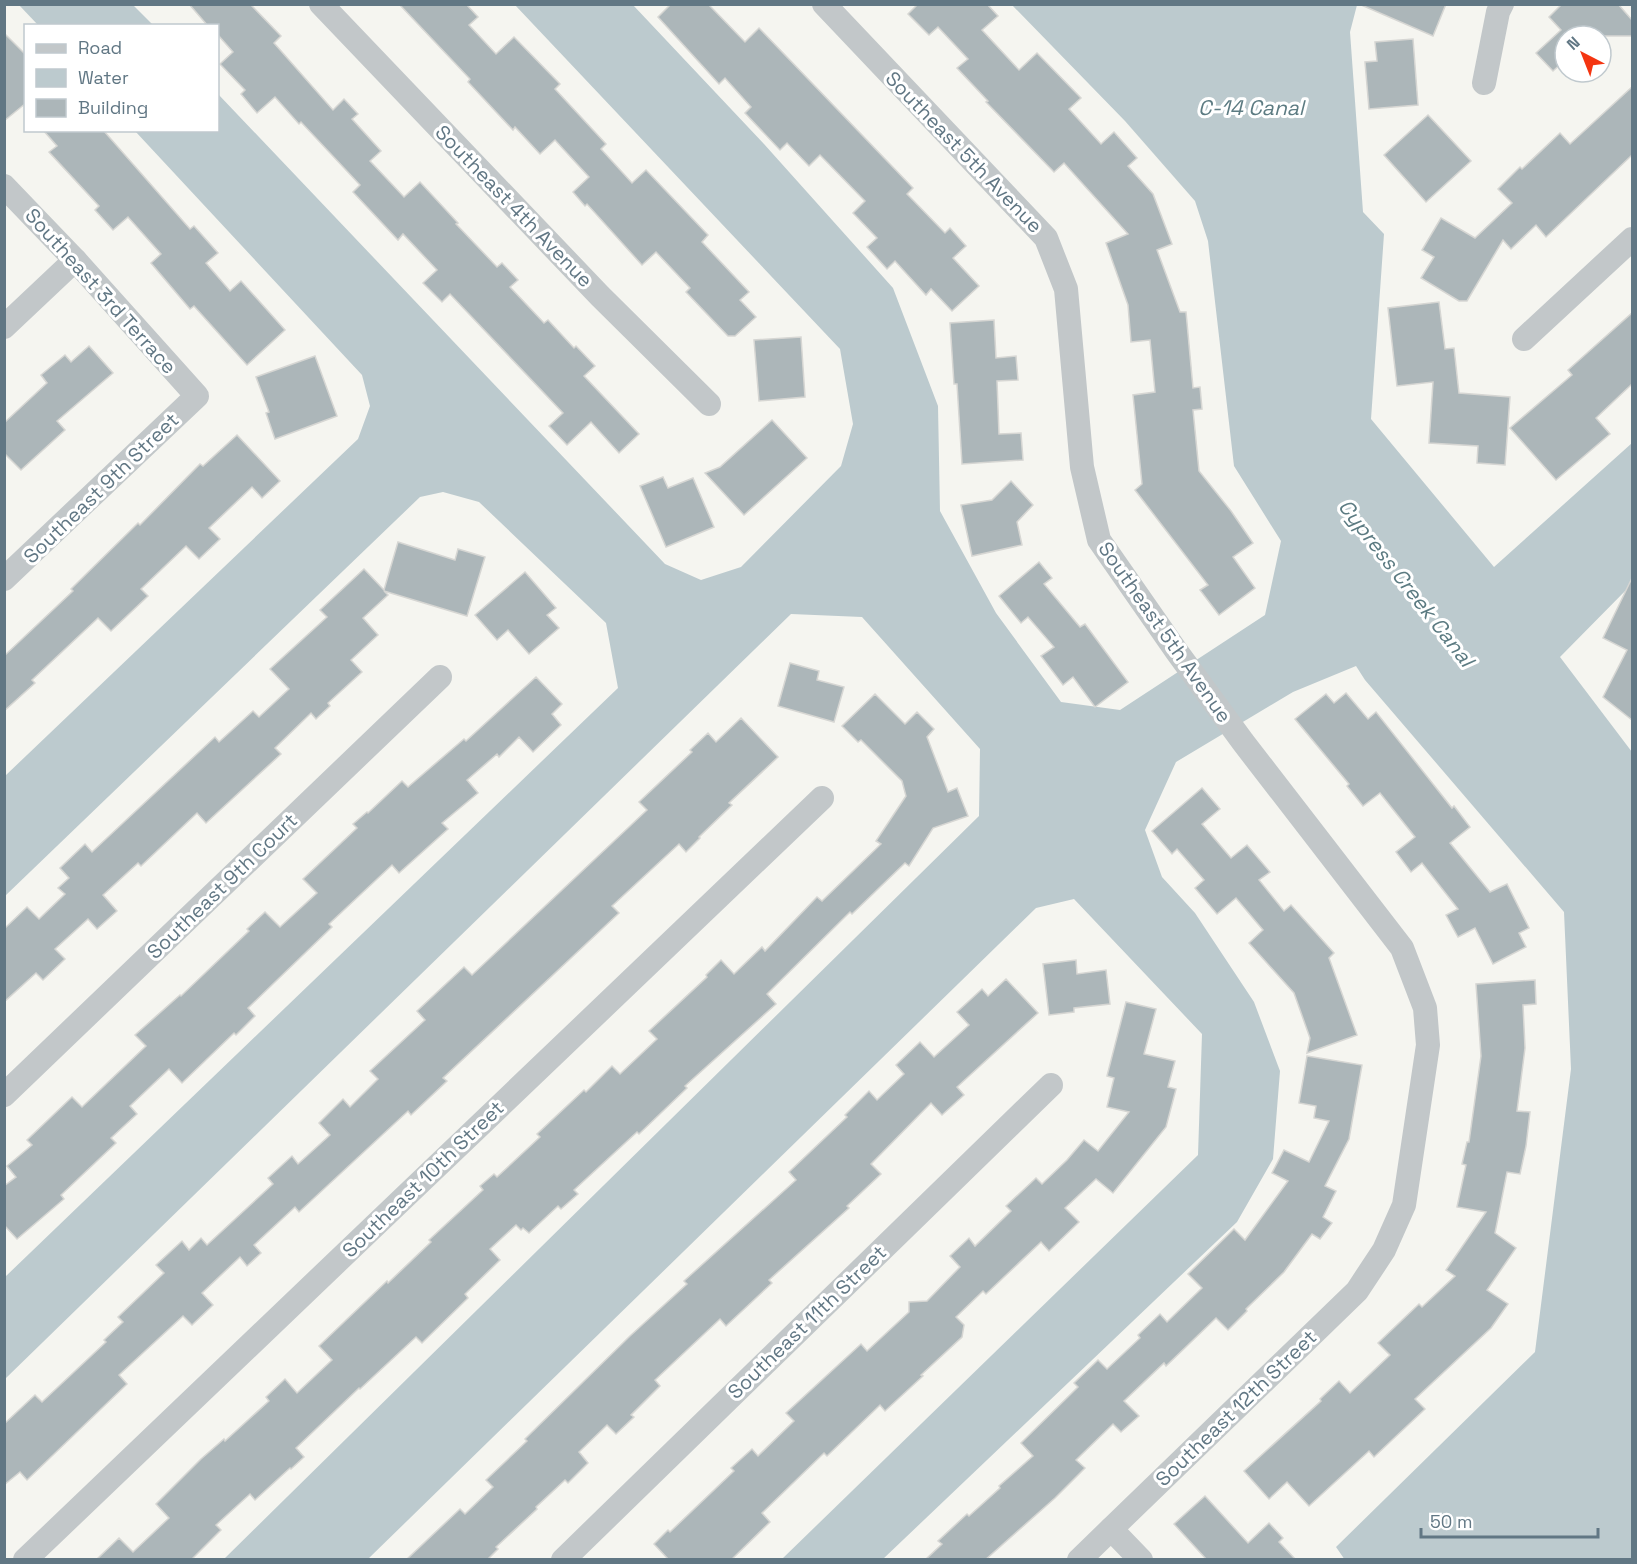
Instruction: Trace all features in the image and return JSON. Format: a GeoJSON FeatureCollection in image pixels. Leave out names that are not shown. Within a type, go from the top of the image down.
{"type":"FeatureCollection","features":[{"type":"Feature","properties":{"kind":"street","name":"Southeast 4th Avenue"},"geometry":{"type":"LineString","coordinates":[[321,4],[600,296],[709,404]]}},
{"type":"Feature","properties":{"kind":"street","name":"Southeast 5th Avenue"},"geometry":{"type":"LineString","coordinates":[[824,4],[1046,238],[1066,289],[1082,467],[1099,540],[1243,742],[1402,948],[1425,1008],[1428,1045],[1404,1205],[1384,1250]]}},
{"type":"Feature","properties":{"kind":"street"},"geometry":{"type":"LineString","coordinates":[[1484,83],[1498,12],[1502,4]]}},
{"type":"Feature","properties":{"kind":"street","name":"Southeast 3rd Terrace"},"geometry":{"type":"LineString","coordinates":[[4,186],[75,260],[196,396]]}},
{"type":"Feature","properties":{"kind":"street"},"geometry":{"type":"LineString","coordinates":[[1524,339],[1632,239]]}},
{"type":"Feature","properties":{"kind":"street"},"geometry":{"type":"LineString","coordinates":[[4,327],[75,260]]}},
{"type":"Feature","properties":{"kind":"street","name":"Southeast 9th Street"},"geometry":{"type":"LineString","coordinates":[[4,579],[196,396]]}},
{"type":"Feature","properties":{"kind":"street","name":"Southeast 9th Court"},"geometry":{"type":"LineString","coordinates":[[4,1095],[440,677]]}},
{"type":"Feature","properties":{"kind":"street","name":"Southeast 10th Street"},"geometry":{"type":"LineString","coordinates":[[25,1560],[822,798]]}},
{"type":"Feature","properties":{"kind":"street","name":"Southeast 11th Street"},"geometry":{"type":"LineString","coordinates":[[563,1560],[1051,1085]]}},
{"type":"Feature","properties":{"kind":"street","name":"Southeast 12th Street"},"geometry":{"type":"LineString","coordinates":[[1079,1560],[1357,1290],[1384,1250]]}},
{"type":"Feature","properties":{"kind":"street"},"geometry":{"type":"LineString","coordinates":[[1111,1529],[1141,1560]]}},
{"type":"Feature","properties":{"kind":"water"},"geometry":{"type":"Polygon","coordinates":[[[19,5],[133,5],[152,24],[37,24],[19,5]]]}},
{"type":"Feature","properties":{"kind":"water"},"geometry":{"type":"Polygon","coordinates":[[[515,5],[633,5],[764,144],[893,288],[938,406],[940,511],[996,613],[1061,702],[1120,710],[1265,615],[1281,541],[1234,466],[1208,241],[1195,201],[1125,121],[1012,5],[1357,5],[1350,32],[1363,212],[1384,234],[1371,419],[1494,567],[1632,443],[1632,584],[1560,657],[1632,752],[1632,1559],[1345,1560],[1336,1547],[1535,1352],[1571,1069],[1564,912],[1365,680],[1356,666],[1293,692],[1176,762],[1145,830],[1162,877],[1195,913],[1254,1002],[1280,1071],[1273,1159],[1237,1222],[883,1559],[782,1559],[1198,1155],[1202,1034],[1074,899],[1036,908],[368,1559],[224,1559],[979,816],[980,749],[862,617],[791,614],[5,1379],[5,1277],[618,688],[606,623],[479,502],[443,492],[420,497],[5,896],[5,776],[358,439],[370,406],[362,375],[136,132],[219,132],[219,95],[665,564],[701,580],[741,567],[841,466],[853,424],[840,349],[515,5]]]}},
{"type":"Feature","properties":{"kind":"building"},"geometry":{"type":"Polygon","coordinates":[[[189,4],[250,4],[281,36],[274,43],[333,110],[344,99],[358,114],[352,119],[381,151],[370,161],[404,197],[420,182],[497,267],[502,263],[518,280],[510,287],[544,323],[548,320],[574,348],[576,346],[595,366],[584,376],[639,434],[619,453],[591,422],[567,445],[549,426],[563,413],[450,294],[442,302],[423,283],[437,270],[403,234],[398,240],[353,192],[360,185],[275,97],[257,113],[241,94],[245,90],[220,64],[233,52],[219,36],[219,24],[206,24],[189,4]]]}},
{"type":"Feature","properties":{"kind":"building"},"geometry":{"type":"Polygon","coordinates":[[[399,4],[466,4],[478,17],[469,25],[496,54],[514,37],[560,84],[555,89],[606,144],[601,149],[632,183],[646,170],[708,235],[702,242],[749,292],[740,300],[756,317],[735,336],[728,336],[686,292],[690,288],[656,252],[642,265],[587,204],[585,206],[573,192],[589,177],[555,140],[540,154],[515,127],[513,130],[468,82],[470,79],[399,4]]]}},
{"type":"Feature","properties":{"kind":"building"},"geometry":{"type":"Polygon","coordinates":[[[671,4],[708,4],[745,42],[759,28],[913,188],[907,194],[945,233],[950,228],[966,246],[953,258],[979,286],[952,311],[931,289],[926,295],[895,261],[887,269],[867,247],[877,238],[853,213],[865,201],[820,155],[809,166],[787,143],[780,150],[745,113],[751,107],[725,78],[719,84],[658,17],[671,4]]]}},
{"type":"Feature","properties":{"kind":"building"},"geometry":{"type":"Polygon","coordinates":[[[918,4],[987,4],[998,16],[982,30],[1019,70],[1037,53],[1081,98],[1069,109],[1101,144],[1114,132],[1137,158],[1128,166],[1153,194],[1172,244],[1157,250],[1180,312],[1186,312],[1193,388],[1200,387],[1202,409],[1193,410],[1199,471],[1253,543],[1233,557],[1255,588],[1219,615],[1200,590],[1208,585],[1135,490],[1142,484],[1133,395],[1155,392],[1150,340],[1131,342],[1128,305],[1106,243],[1128,234],[1064,163],[1054,172],[986,102],[988,101],[957,68],[968,59],[938,27],[929,35],[908,14],[918,4]]]}},
{"type":"Feature","properties":{"kind":"building"},"geometry":{"type":"Polygon","coordinates":[[[1359,4],[1446,4],[1433,36],[1359,4]]]}},
{"type":"Feature","properties":{"kind":"building"},"geometry":{"type":"Polygon","coordinates":[[[1562,4],[1618,4],[1632,20],[1632,36],[1613,36],[1613,24],[1555,24],[1549,17],[1562,4]]]}},
{"type":"Feature","properties":{"kind":"building"},"geometry":{"type":"Polygon","coordinates":[[[4,33],[24,53],[24,105],[4,121],[4,33]]]}},
{"type":"Feature","properties":{"kind":"building"},"geometry":{"type":"Polygon","coordinates":[[[1553,37],[1553,71],[1536,53],[1553,37]]]}},
{"type":"Feature","properties":{"kind":"building"},"geometry":{"type":"Polygon","coordinates":[[[1413,39],[1418,105],[1369,109],[1365,62],[1377,61],[1375,42],[1413,39]]]}},
{"type":"Feature","properties":{"kind":"building"},"geometry":{"type":"Polygon","coordinates":[[[1632,87],[1632,155],[1546,237],[1536,225],[1511,249],[1503,240],[1467,301],[1459,301],[1421,278],[1434,257],[1422,250],[1441,218],[1475,238],[1512,203],[1498,189],[1520,167],[1522,169],[1560,133],[1570,144],[1632,87]]]}},
{"type":"Feature","properties":{"kind":"building"},"geometry":{"type":"Polygon","coordinates":[[[1428,115],[1471,161],[1426,202],[1384,155],[1428,115]]]}},
{"type":"Feature","properties":{"kind":"building"},"geometry":{"type":"Polygon","coordinates":[[[45,132],[105,132],[190,229],[194,226],[218,253],[206,263],[230,291],[241,281],[285,330],[247,365],[194,306],[190,309],[151,263],[161,254],[128,217],[113,230],[95,210],[99,206],[49,152],[57,146],[45,132]]]}},
{"type":"Feature","properties":{"kind":"building"},"geometry":{"type":"Polygon","coordinates":[[[1439,302],[1445,349],[1454,348],[1459,393],[1510,397],[1505,465],[1477,463],[1478,446],[1429,443],[1433,382],[1397,386],[1388,308],[1439,302]]]}},
{"type":"Feature","properties":{"kind":"building"},"geometry":{"type":"Polygon","coordinates":[[[1632,313],[1632,384],[1596,418],[1610,434],[1556,480],[1510,428],[1572,375],[1568,370],[1632,313]]]}},
{"type":"Feature","properties":{"kind":"building"},"geometry":{"type":"Polygon","coordinates":[[[994,320],[996,358],[1016,356],[1018,380],[997,381],[999,434],[1021,433],[1023,460],[962,464],[957,384],[954,384],[950,323],[994,320]]]}},
{"type":"Feature","properties":{"kind":"building"},"geometry":{"type":"Polygon","coordinates":[[[801,337],[805,397],[759,401],[754,340],[801,337]]]}},
{"type":"Feature","properties":{"kind":"building"},"geometry":{"type":"Polygon","coordinates":[[[89,346],[113,373],[57,421],[65,430],[21,470],[4,453],[4,423],[47,383],[41,375],[65,355],[71,362],[89,346]]]}},
{"type":"Feature","properties":{"kind":"building"},"geometry":{"type":"Polygon","coordinates":[[[315,356],[337,416],[275,439],[266,413],[269,412],[256,377],[315,356]]]}},
{"type":"Feature","properties":{"kind":"building"},"geometry":{"type":"Polygon","coordinates":[[[772,420],[807,458],[744,515],[705,473],[720,467],[772,420]]]}},
{"type":"Feature","properties":{"kind":"building"},"geometry":{"type":"Polygon","coordinates":[[[237,435],[280,481],[262,498],[252,487],[209,528],[220,539],[199,559],[186,546],[141,589],[148,596],[111,631],[98,618],[32,680],[35,683],[4,711],[4,656],[73,591],[71,589],[138,523],[140,525],[200,464],[203,466],[237,435]]]}},
{"type":"Feature","properties":{"kind":"building"},"geometry":{"type":"Polygon","coordinates":[[[663,477],[668,488],[693,478],[714,527],[666,547],[640,486],[663,477]]]}},
{"type":"Feature","properties":{"kind":"building"},"geometry":{"type":"Polygon","coordinates":[[[1011,481],[1033,505],[1017,522],[1022,545],[972,556],[961,505],[992,500],[1011,481]]]}},
{"type":"Feature","properties":{"kind":"building"},"geometry":{"type":"Polygon","coordinates":[[[398,542],[455,560],[458,549],[485,557],[467,616],[384,591],[388,595],[363,618],[378,635],[351,660],[362,672],[328,703],[330,706],[316,719],[311,713],[275,748],[281,754],[206,823],[197,813],[141,866],[138,863],[103,895],[117,911],[97,929],[88,919],[55,949],[65,959],[43,980],[36,973],[4,1002],[4,929],[27,907],[39,919],[65,894],[58,888],[69,878],[60,868],[85,844],[92,852],[215,737],[219,742],[253,711],[259,717],[289,689],[270,669],[327,617],[320,610],[364,569],[384,590],[398,542]]]}},
{"type":"Feature","properties":{"kind":"building"},"geometry":{"type":"Polygon","coordinates":[[[1039,562],[1052,578],[1044,584],[1080,627],[1085,624],[1128,682],[1095,707],[1073,677],[1063,685],[1041,656],[1054,647],[1028,617],[1021,623],[999,596],[1039,562]]]}},
{"type":"Feature","properties":{"kind":"building"},"geometry":{"type":"Polygon","coordinates":[[[525,572],[556,608],[547,615],[559,628],[529,654],[508,630],[497,640],[475,615],[525,572]]]}},
{"type":"Feature","properties":{"kind":"building"},"geometry":{"type":"Polygon","coordinates":[[[1632,578],[1632,720],[1603,697],[1627,650],[1603,638],[1632,578]]]}},
{"type":"Feature","properties":{"kind":"building"},"geometry":{"type":"Polygon","coordinates":[[[790,663],[819,671],[817,680],[844,687],[834,722],[778,706],[790,663]]]}},
{"type":"Feature","properties":{"kind":"building"},"geometry":{"type":"Polygon","coordinates":[[[536,677],[562,704],[552,714],[561,725],[533,752],[519,737],[499,757],[497,754],[467,780],[478,793],[442,823],[448,829],[399,873],[392,865],[329,924],[332,927],[248,1008],[255,1016],[182,1083],[169,1069],[130,1106],[137,1114],[111,1138],[116,1143],[61,1195],[64,1199],[17,1239],[4,1225],[4,1186],[16,1177],[7,1166],[32,1145],[27,1140],[72,1097],[82,1107],[146,1046],[135,1035],[181,996],[249,931],[247,929],[265,912],[280,927],[317,893],[303,879],[357,828],[353,824],[402,781],[408,787],[464,739],[466,741],[536,677]]]}},
{"type":"Feature","properties":{"kind":"building"},"geometry":{"type":"Polygon","coordinates":[[[1346,693],[1368,719],[1376,712],[1452,808],[1454,806],[1470,827],[1450,843],[1490,892],[1507,884],[1529,928],[1519,933],[1526,947],[1493,964],[1475,928],[1458,937],[1446,915],[1458,909],[1422,863],[1411,872],[1396,852],[1415,837],[1380,793],[1363,806],[1347,786],[1349,784],[1295,719],[1326,694],[1334,703],[1346,693]]]}},
{"type":"Feature","properties":{"kind":"building"},"geometry":{"type":"Polygon","coordinates":[[[875,694],[905,724],[917,712],[934,729],[927,737],[948,792],[957,788],[968,816],[933,828],[909,866],[905,863],[852,914],[850,912],[767,994],[776,1004],[685,1086],[687,1088],[639,1134],[637,1132],[574,1190],[578,1194],[561,1209],[558,1206],[529,1233],[516,1225],[490,1249],[500,1260],[465,1294],[468,1298],[422,1343],[416,1337],[359,1388],[296,1448],[304,1457],[255,1500],[250,1494],[216,1525],[221,1530],[191,1560],[96,1560],[119,1538],[133,1552],[169,1518],[156,1504],[201,1459],[224,1439],[225,1441],[269,1401],[266,1397],[285,1379],[297,1393],[332,1360],[319,1346],[431,1242],[429,1240],[483,1190],[480,1186],[494,1174],[497,1177],[540,1137],[537,1134],[584,1090],[586,1092],[612,1066],[620,1074],[657,1039],[649,1031],[707,977],[706,975],[721,960],[734,974],[762,947],[765,951],[817,897],[822,901],[881,844],[876,841],[906,796],[902,781],[861,740],[858,742],[842,726],[875,694]]]}},
{"type":"Feature","properties":{"kind":"building"},"geometry":{"type":"Polygon","coordinates":[[[741,718],[778,757],[729,803],[732,805],[686,852],[679,844],[612,906],[619,913],[443,1078],[447,1081],[411,1115],[408,1111],[299,1212],[295,1207],[254,1245],[261,1253],[247,1266],[240,1257],[202,1293],[213,1305],[192,1325],[183,1316],[119,1375],[127,1384],[27,1480],[20,1472],[4,1485],[4,1424],[35,1395],[42,1402],[106,1342],[104,1340],[123,1322],[118,1317],[164,1273],[156,1265],[182,1241],[189,1250],[201,1238],[207,1245],[273,1184],[268,1178],[292,1156],[298,1164],[330,1135],[319,1123],[343,1099],[350,1107],[378,1079],[370,1071],[425,1020],[417,1011],[464,967],[472,975],[647,810],[639,802],[692,752],[690,750],[708,733],[716,742],[741,718]]]}},
{"type":"Feature","properties":{"kind":"building"},"geometry":{"type":"Polygon","coordinates":[[[1202,788],[1220,809],[1202,824],[1231,858],[1247,845],[1270,872],[1259,880],[1284,911],[1291,905],[1334,953],[1329,958],[1357,1035],[1307,1053],[1310,1038],[1294,993],[1249,943],[1263,930],[1236,898],[1217,914],[1195,888],[1204,880],[1177,849],[1172,854],[1152,831],[1202,788]]]}},
{"type":"Feature","properties":{"kind":"building"},"geometry":{"type":"Polygon","coordinates":[[[1076,960],[1077,974],[1106,970],[1110,1004],[1074,1008],[1074,1012],[1049,1015],[1043,964],[1076,960]]]}},
{"type":"Feature","properties":{"kind":"building"},"geometry":{"type":"Polygon","coordinates":[[[1006,979],[1038,1013],[957,1087],[964,1095],[942,1115],[931,1103],[871,1164],[881,1174],[847,1206],[849,1208],[769,1280],[772,1283],[726,1326],[720,1319],[655,1380],[660,1386],[631,1415],[634,1417],[616,1434],[607,1425],[579,1452],[588,1463],[568,1483],[565,1480],[536,1507],[537,1509],[496,1547],[498,1549],[487,1560],[406,1560],[460,1509],[465,1514],[493,1487],[486,1480],[630,1336],[687,1284],[684,1281],[796,1180],[789,1172],[847,1117],[845,1115],[869,1091],[877,1100],[904,1074],[896,1065],[920,1042],[934,1057],[969,1025],[957,1012],[982,989],[988,996],[1006,979]]]}},
{"type":"Feature","properties":{"kind":"building"},"geometry":{"type":"Polygon","coordinates":[[[1535,980],[1536,1004],[1523,1005],[1525,1048],[1517,1111],[1530,1112],[1526,1146],[1520,1174],[1507,1172],[1495,1233],[1516,1248],[1487,1290],[1508,1304],[1491,1328],[1415,1399],[1425,1409],[1374,1457],[1369,1451],[1309,1506],[1287,1482],[1269,1499],[1244,1471],[1321,1401],[1320,1399],[1339,1381],[1350,1393],[1390,1355],[1378,1343],[1419,1304],[1422,1307],[1455,1276],[1446,1270],[1486,1212],[1457,1207],[1466,1165],[1462,1164],[1467,1142],[1469,1142],[1481,1056],[1476,984],[1535,980]]]}},
{"type":"Feature","properties":{"kind":"building"},"geometry":{"type":"Polygon","coordinates":[[[1126,1002],[1156,1009],[1144,1054],[1175,1061],[1168,1087],[1176,1089],[1166,1127],[1113,1193],[1096,1179],[1065,1208],[1079,1222],[1049,1251],[1041,1242],[986,1294],[983,1291],[956,1317],[964,1325],[962,1337],[885,1411],[880,1405],[827,1456],[824,1453],[762,1513],[770,1522],[731,1560],[669,1560],[654,1544],[668,1530],[670,1532],[734,1471],[731,1468],[752,1449],[758,1456],[794,1421],[786,1413],[861,1344],[867,1351],[909,1312],[909,1302],[927,1301],[960,1267],[950,1256],[969,1238],[975,1246],[1011,1211],[1006,1206],[1036,1178],[1042,1184],[1084,1140],[1098,1151],[1129,1112],[1107,1107],[1114,1078],[1107,1076],[1126,1002]]]}},
{"type":"Feature","properties":{"kind":"building"},"geometry":{"type":"Polygon","coordinates":[[[1307,1056],[1362,1065],[1349,1139],[1325,1186],[1336,1191],[1323,1217],[1332,1223],[1320,1239],[1312,1234],[1284,1272],[1228,1330],[1216,1318],[1166,1366],[1164,1363],[1124,1401],[1139,1416],[1121,1432],[1113,1424],[1076,1460],[1085,1468],[985,1560],[925,1560],[942,1544],[938,1541],[967,1514],[969,1516],[1033,1456],[1021,1443],[1078,1387],[1074,1383],[1098,1360],[1107,1369],[1140,1338],[1138,1335],[1160,1314],[1167,1322],[1202,1288],[1188,1274],[1234,1229],[1245,1240],[1288,1181],[1272,1173],[1284,1150],[1309,1162],[1329,1121],[1314,1118],[1316,1106],[1299,1103],[1307,1056]]]}},
{"type":"Feature","properties":{"kind":"building"},"geometry":{"type":"Polygon","coordinates":[[[1205,1496],[1248,1543],[1269,1523],[1283,1538],[1279,1542],[1296,1560],[1207,1560],[1174,1524],[1205,1496]]]}},
{"type":"Feature","properties":{"kind":"water label","name":"C-14 Canal"},"geometry":{"type":"Point","coordinates":[1251,108]}},
{"type":"Feature","properties":{"kind":"water label","name":"Cypress Creek Canal"},"geometry":{"type":"Point","coordinates":[1406,583]}}]}
